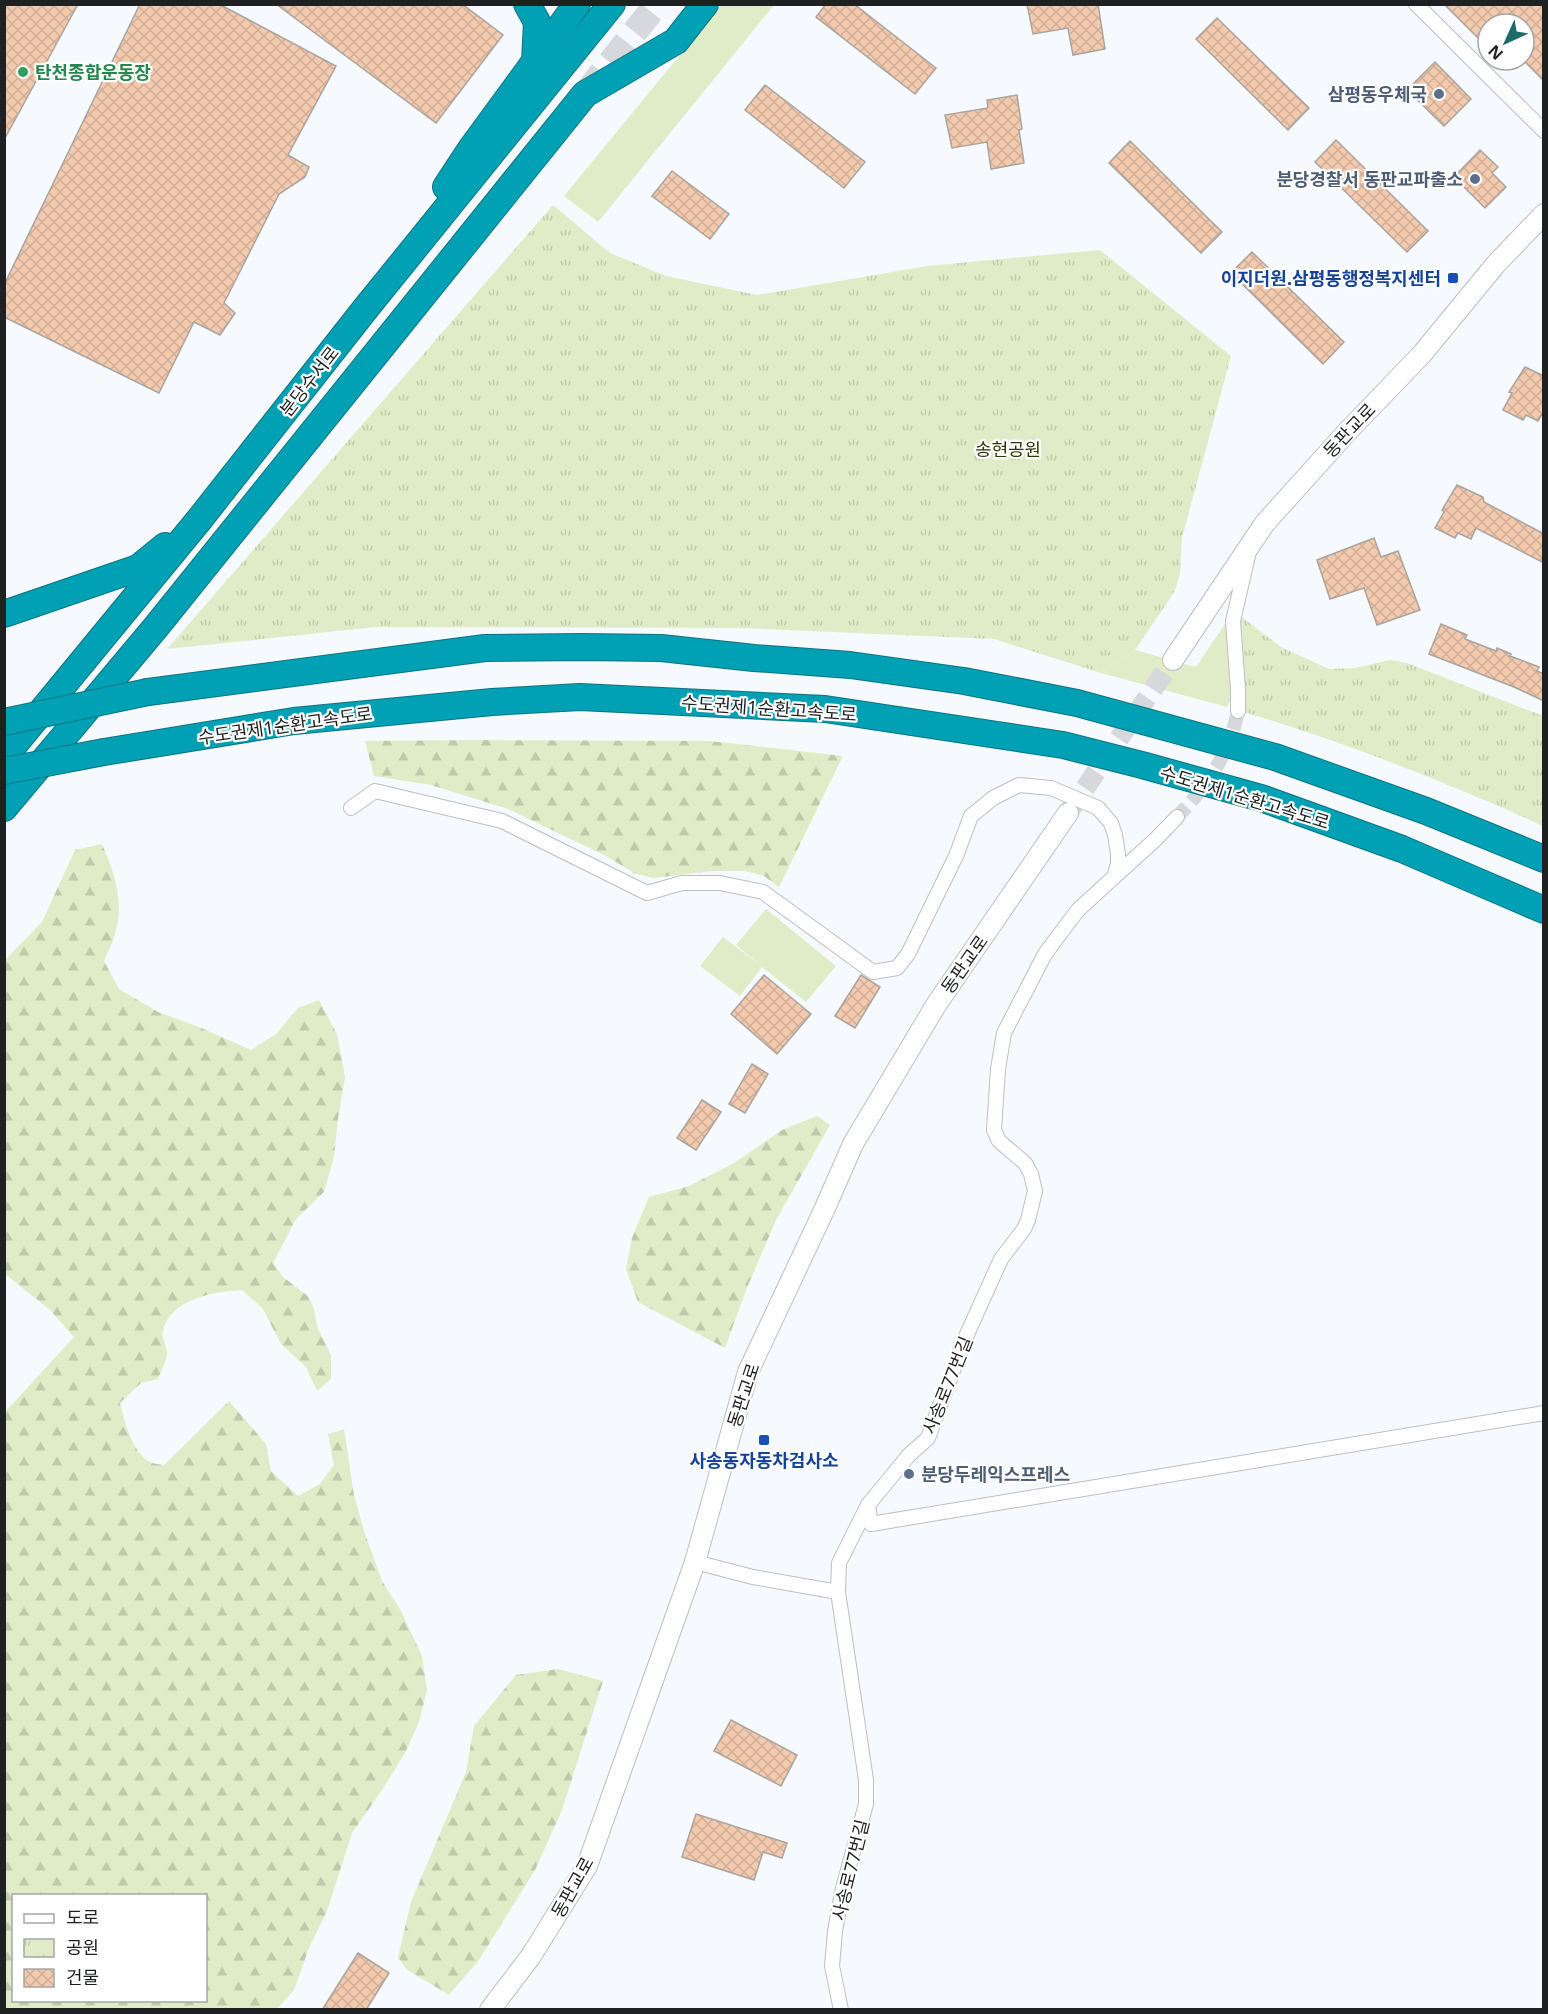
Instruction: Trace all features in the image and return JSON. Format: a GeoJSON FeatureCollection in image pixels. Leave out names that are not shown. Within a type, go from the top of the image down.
{"type":"FeatureCollection","features":[{"type":"Feature","properties":{"kind":"highway"},"geometry":{"type":"LineString","coordinates":[[527,4],[537,22],[535,62]]}},
{"type":"Feature","properties":{"kind":"highway"},"geometry":{"type":"LineString","coordinates":[[366,308],[471,149],[577,4]]}},
{"type":"Feature","properties":{"kind":"highway","name":"분당수서로"},"geometry":{"type":"LineString","coordinates":[[4,757],[199,520],[366,308],[612,4]]}},
{"type":"Feature","properties":{"kind":"highway","name":"분당수서로"},"geometry":{"type":"LineString","coordinates":[[4,808],[156,627],[585,94],[676,41],[705,4]]}},
{"type":"Feature","properties":{"kind":"highway"},"geometry":{"type":"LineString","coordinates":[[4,614],[138,568],[199,520]]}},
{"type":"Feature","properties":{"kind":"highway"},"geometry":{"type":"LineString","coordinates":[[4,722],[148,692],[485,648],[661,648],[850,665],[964,681],[1077,703],[1275,757],[1426,811],[1544,859]]}},
{"type":"Feature","properties":{"kind":"highway","name":"수도권제1순환고속도로"},"geometry":{"type":"LineString","coordinates":[[4,771],[294,721],[492,702],[580,697],[825,709],[1062,746],[1261,798],[1391,845],[1544,910]]}},
{"type":"Feature","properties":{"kind":"main road","name":"동판교로"},"geometry":{"type":"LineString","coordinates":[[1173,660],[1265,523],[1347,432],[1422,354],[1496,264],[1544,214]]}},
{"type":"Feature","properties":{"kind":"main road","name":"동판교로"},"geometry":{"type":"LineString","coordinates":[[490,2010],[531,1956],[587,1866],[695,1562],[748,1372],[853,1144],[936,1005],[1068,813]]}},
{"type":"Feature","properties":{"kind":"street"},"geometry":{"type":"LineString","coordinates":[[1416,4],[1544,130]]}},
{"type":"Feature","properties":{"kind":"street"},"geometry":{"type":"LineString","coordinates":[[1238,711],[1233,615],[1246,561],[1265,523]]}},
{"type":"Feature","properties":{"kind":"street"},"geometry":{"type":"LineString","coordinates":[[351,808],[375,791],[502,821],[647,893],[682,883],[720,883],[763,892],[873,972],[897,968],[908,954],[956,856],[971,816],[993,798],[1019,785],[1051,788],[1103,812],[1114,828],[1119,859],[1114,877]]}},
{"type":"Feature","properties":{"kind":"street","name":"사송로77번길"},"geometry":{"type":"LineString","coordinates":[[841,2010],[832,1966],[835,1931],[843,1888],[866,1804],[866,1780],[838,1592],[839,1563],[868,1505],[909,1455],[928,1438],[964,1341],[1001,1259],[1024,1229],[1033,1203],[1034,1183],[1030,1170],[1018,1156],[1004,1147],[994,1130],[999,1060],[1004,1033],[1045,954],[1078,910],[1178,817]]}},
{"type":"Feature","properties":{"kind":"street"},"geometry":{"type":"LineString","coordinates":[[868,1505],[871,1524],[1544,1413]]}},
{"type":"Feature","properties":{"kind":"street"},"geometry":{"type":"LineString","coordinates":[[695,1562],[753,1577],[838,1592]]}},
{"type":"Feature","properties":{"kind":"green space"},"geometry":{"type":"Polygon","coordinates":[[[721,5],[774,5],[598,222],[564,196],[721,5]]]}},
{"type":"Feature","properties":{"kind":"green space","name":"송현공원"},"geometry":{"type":"Polygon","coordinates":[[[553,205],[610,253],[666,276],[757,295],[927,266],[1100,250],[1231,356],[1182,538],[1180,574],[1175,590],[1135,650],[1101,673],[994,639],[738,628],[376,627],[167,649],[553,205]]]}},
{"type":"Feature","properties":{"kind":"green space"},"geometry":{"type":"Polygon","coordinates":[[[1239,615],[1281,647],[1329,669],[1355,668],[1390,660],[1407,663],[1543,716],[1543,826],[1396,764],[1244,712],[1245,696],[1239,615]]]}},
{"type":"Feature","properties":{"kind":"green space"},"geometry":{"type":"Polygon","coordinates":[[[1225,624],[1228,626],[1232,696],[1227,707],[1101,673],[1135,650],[1196,667],[1225,624]]]}},
{"type":"Feature","properties":{"kind":"green space"},"geometry":{"type":"Polygon","coordinates":[[[365,741],[710,741],[843,756],[779,887],[764,876],[745,871],[712,871],[653,878],[634,873],[606,856],[508,809],[431,785],[374,776],[365,741]]]}},
{"type":"Feature","properties":{"kind":"green space"},"geometry":{"type":"Polygon","coordinates":[[[102,844],[114,875],[119,908],[114,938],[104,961],[119,989],[158,1012],[251,1050],[276,1034],[298,1008],[319,1000],[337,1034],[345,1077],[334,1157],[324,1192],[296,1219],[273,1263],[283,1277],[308,1296],[313,1306],[318,1329],[331,1355],[331,1379],[317,1391],[306,1367],[281,1344],[263,1309],[242,1290],[219,1292],[195,1299],[175,1311],[163,1330],[167,1355],[158,1379],[141,1383],[120,1403],[130,1436],[139,1452],[150,1462],[164,1465],[229,1401],[266,1444],[271,1471],[298,1496],[320,1484],[334,1465],[328,1434],[344,1429],[354,1495],[364,1531],[382,1581],[401,1611],[422,1656],[427,1690],[419,1722],[405,1753],[352,1833],[327,1911],[309,1948],[294,1990],[277,2009],[5,2009],[5,1412],[74,1337],[50,1310],[5,1274],[5,960],[42,922],[75,850],[102,844]]]}},
{"type":"Feature","properties":{"kind":"green space"},"geometry":{"type":"Polygon","coordinates":[[[766,909],[836,966],[806,1002],[762,967],[740,996],[700,966],[723,937],[760,965],[736,945],[766,909]]]}},
{"type":"Feature","properties":{"kind":"green space"},"geometry":{"type":"Polygon","coordinates":[[[817,1116],[830,1125],[776,1220],[746,1290],[725,1348],[638,1302],[626,1269],[632,1238],[649,1197],[689,1186],[734,1163],[782,1130],[817,1116]]]}},
{"type":"Feature","properties":{"kind":"green space"},"geometry":{"type":"Polygon","coordinates":[[[558,1669],[603,1681],[562,1810],[535,1870],[479,1960],[449,1995],[406,1969],[398,1957],[411,1902],[466,1772],[474,1726],[516,1675],[558,1669]]]}},
{"type":"Feature","properties":{"kind":"building","name":"탄천종합운동장"},"geometry":{"type":"Polygon","coordinates":[[[4,4],[78,4],[4,140],[4,4]]]}},
{"type":"Feature","properties":{"kind":"building"},"geometry":{"type":"Polygon","coordinates":[[[140,4],[219,4],[336,66],[288,155],[309,167],[305,177],[279,194],[224,303],[235,313],[220,335],[194,322],[159,393],[4,317],[4,285],[140,4]]]}},
{"type":"Feature","properties":{"kind":"building"},"geometry":{"type":"Polygon","coordinates":[[[276,4],[462,4],[503,35],[436,123],[276,4]]]}},
{"type":"Feature","properties":{"kind":"building"},"geometry":{"type":"Polygon","coordinates":[[[826,4],[854,4],[936,68],[915,94],[816,17],[826,4]]]}},
{"type":"Feature","properties":{"kind":"building"},"geometry":{"type":"Polygon","coordinates":[[[1027,4],[1098,4],[1105,49],[1073,55],[1068,28],[1033,34],[1027,4]]]}},
{"type":"Feature","properties":{"kind":"building"},"geometry":{"type":"Polygon","coordinates":[[[1444,4],[1544,4],[1544,81],[1535,72],[1536,12],[1476,12],[1476,36],[1444,4]]]}},
{"type":"Feature","properties":{"kind":"building"},"geometry":{"type":"Polygon","coordinates":[[[1217,18],[1309,108],[1288,130],[1196,39],[1217,18]]]}},
{"type":"Feature","properties":{"kind":"building","name":"삼평동우체국"},"geometry":{"type":"Polygon","coordinates":[[[1435,62],[1471,99],[1444,126],[1407,90],[1435,62]]]}},
{"type":"Feature","properties":{"kind":"building"},"geometry":{"type":"Polygon","coordinates":[[[765,85],[865,162],[844,188],[745,110],[765,85]]]}},
{"type":"Feature","properties":{"kind":"building"},"geometry":{"type":"Polygon","coordinates":[[[1017,95],[1024,163],[991,169],[987,142],[952,148],[945,115],[988,108],[987,100],[1017,95]]]}},
{"type":"Feature","properties":{"kind":"building"},"geometry":{"type":"Polygon","coordinates":[[[1336,140],[1428,231],[1407,252],[1315,162],[1336,140]]]}},
{"type":"Feature","properties":{"kind":"building"},"geometry":{"type":"Polygon","coordinates":[[[1130,141],[1222,232],[1201,253],[1109,163],[1130,141]]]}},
{"type":"Feature","properties":{"kind":"building","name":"분당경찰서 동판교파출소"},"geometry":{"type":"Polygon","coordinates":[[[1480,150],[1498,167],[1492,173],[1506,187],[1485,208],[1454,177],[1480,150]]]}},
{"type":"Feature","properties":{"kind":"building"},"geometry":{"type":"Polygon","coordinates":[[[672,171],[729,214],[710,239],[652,196],[672,171]]]}},
{"type":"Feature","properties":{"kind":"building"},"geometry":{"type":"Polygon","coordinates":[[[1252,252],[1344,342],[1323,364],[1231,273],[1252,252]]]}},
{"type":"Feature","properties":{"kind":"building"},"geometry":{"type":"Polygon","coordinates":[[[1525,367],[1544,376],[1544,411],[1538,421],[1526,415],[1523,420],[1503,410],[1512,393],[1509,392],[1525,367]]]}},
{"type":"Feature","properties":{"kind":"building"},"geometry":{"type":"Polygon","coordinates":[[[1457,485],[1483,497],[1484,502],[1544,534],[1544,563],[1476,528],[1471,539],[1458,533],[1455,538],[1435,528],[1444,512],[1442,510],[1457,485]]]}},
{"type":"Feature","properties":{"kind":"building"},"geometry":{"type":"Polygon","coordinates":[[[1374,538],[1381,557],[1398,551],[1420,610],[1377,625],[1364,588],[1330,599],[1317,560],[1374,538]]]}},
{"type":"Feature","properties":{"kind":"building"},"geometry":{"type":"Polygon","coordinates":[[[1441,624],[1467,635],[1465,639],[1496,651],[1497,648],[1511,654],[1510,656],[1539,667],[1537,671],[1544,674],[1544,701],[1429,654],[1441,624]]]}},
{"type":"Feature","properties":{"kind":"building"},"geometry":{"type":"Polygon","coordinates":[[[764,975],[811,1014],[777,1054],[731,1014],[764,975]]]}},
{"type":"Feature","properties":{"kind":"building"},"geometry":{"type":"Polygon","coordinates":[[[861,975],[880,987],[855,1028],[835,1016],[861,975]]]}},
{"type":"Feature","properties":{"kind":"building"},"geometry":{"type":"Polygon","coordinates":[[[752,1064],[768,1074],[745,1113],[729,1104],[752,1064]]]}},
{"type":"Feature","properties":{"kind":"building"},"geometry":{"type":"Polygon","coordinates":[[[702,1100],[721,1112],[696,1150],[677,1138],[702,1100]]]}},
{"type":"Feature","properties":{"kind":"building"},"geometry":{"type":"Polygon","coordinates":[[[731,1720],[797,1755],[781,1786],[714,1751],[731,1720]]]}},
{"type":"Feature","properties":{"kind":"building"},"geometry":{"type":"Polygon","coordinates":[[[696,1814],[787,1843],[782,1858],[763,1852],[754,1880],[682,1857],[696,1814]]]}},
{"type":"Feature","properties":{"kind":"building"},"geometry":{"type":"Polygon","coordinates":[[[358,1953],[389,1973],[366,2010],[322,2010],[358,1953]]]}},
{"type":"Feature","properties":{"kind":"tunnel"},"geometry":{"type":"LineString","coordinates":[[586,93],[657,4]]}},
{"type":"Feature","properties":{"kind":"tunnel"},"geometry":{"type":"LineString","coordinates":[[1068,813],[1173,660]]}},
{"type":"Feature","properties":{"kind":"tunnel"},"geometry":{"type":"LineString","coordinates":[[1177,817],[1216,768],[1229,741],[1238,711]]}},
{"type":"Feature","properties":{"kind":"place","name":"탄천종합운동장"},"geometry":{"type":"Point","coordinates":[23,72]}},
{"type":"Feature","properties":{"kind":"place","name":"삼평동우체국"},"geometry":{"type":"Point","coordinates":[1439,94]}},
{"type":"Feature","properties":{"kind":"place","name":"분당경찰서 동판교파출소"},"geometry":{"type":"Point","coordinates":[1475,179]}},
{"type":"Feature","properties":{"kind":"place","name":"이지더원.삼평동행정복지센터"},"geometry":{"type":"Point","coordinates":[1453,278]}},
{"type":"Feature","properties":{"kind":"place","name":"사송동자동차검사소"},"geometry":{"type":"Point","coordinates":[764,1440]}},
{"type":"Feature","properties":{"kind":"place","name":"분당두레익스프레스"},"geometry":{"type":"Point","coordinates":[909,1474]}}]}
